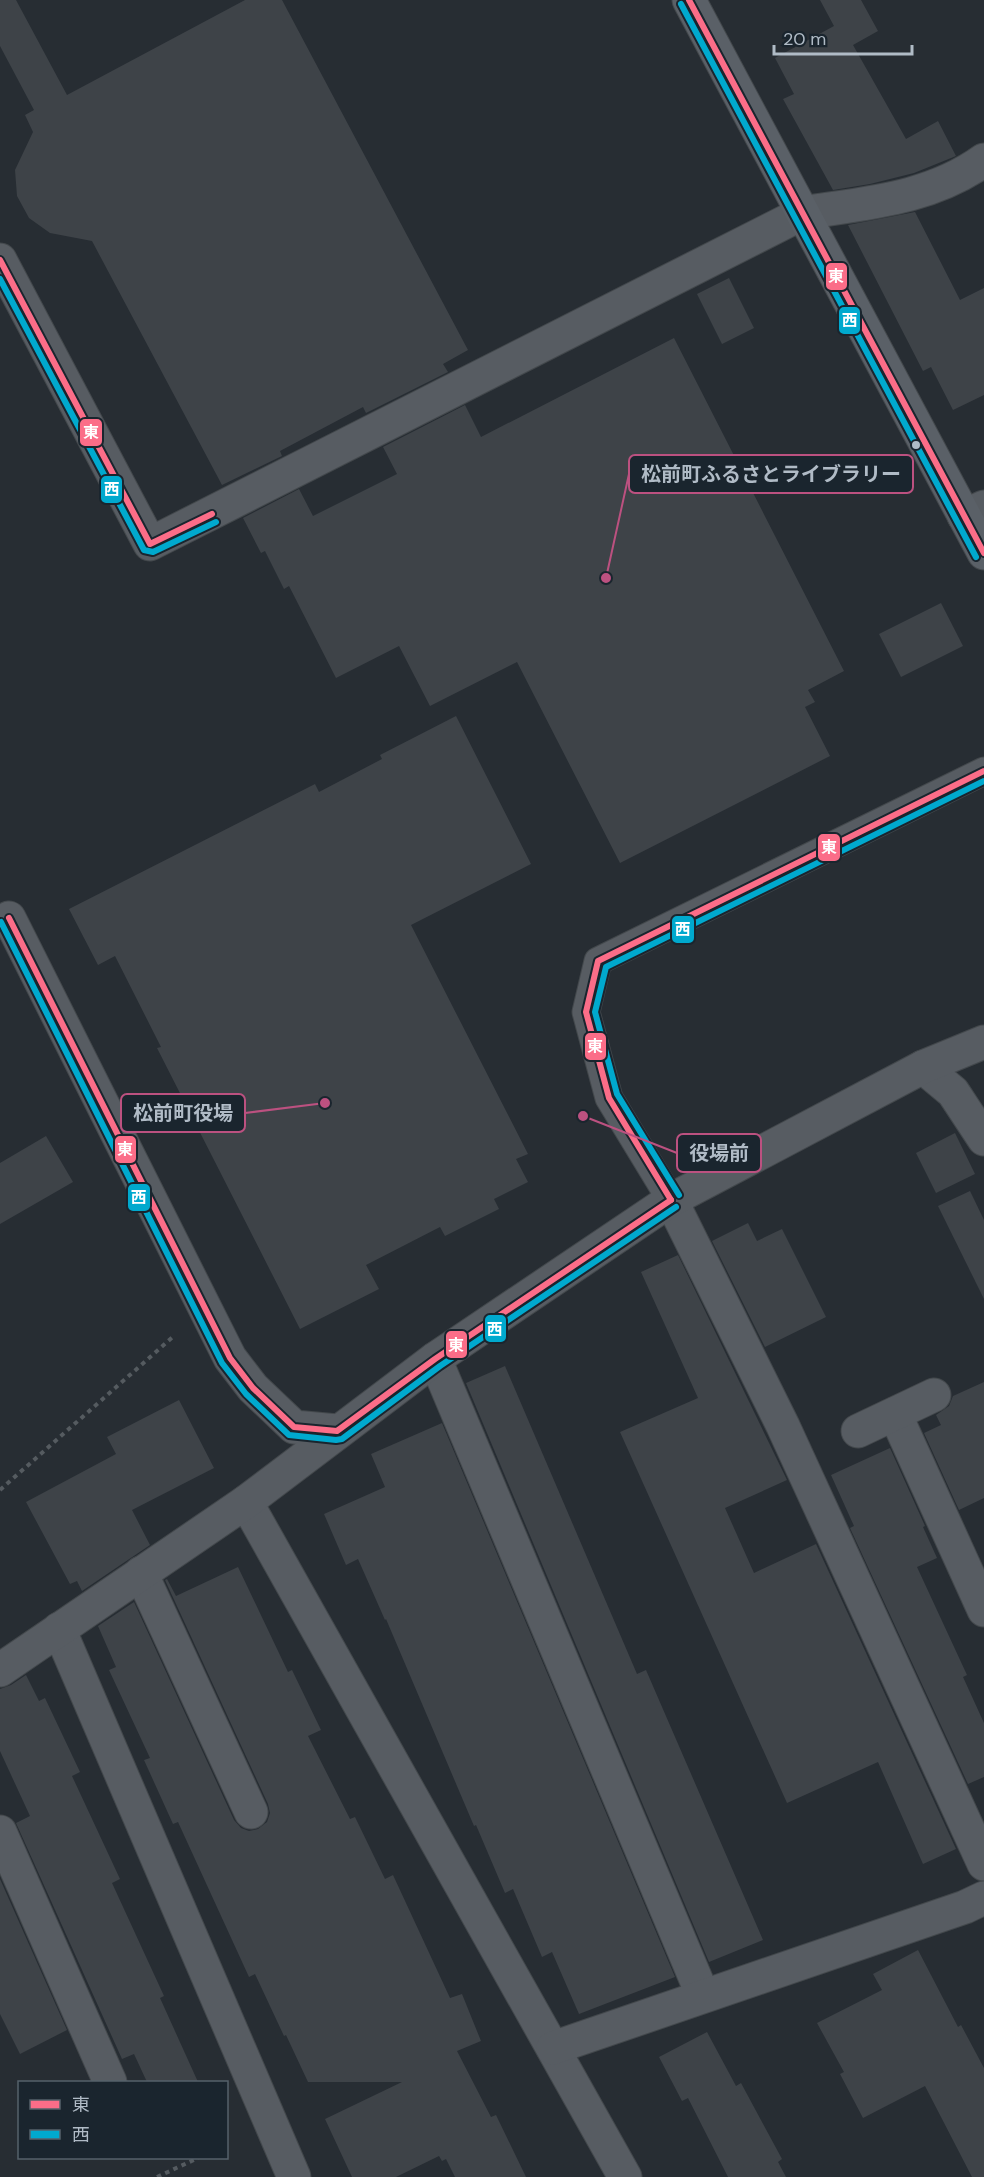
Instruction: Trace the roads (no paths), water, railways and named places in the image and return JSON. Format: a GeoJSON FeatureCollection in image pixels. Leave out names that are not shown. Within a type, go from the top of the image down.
{"type":"FeatureCollection","features":[{"type":"Feature","properties":{"kind":"main road"},"geometry":{"type":"LineString","coordinates":[[689,0],[803,213],[974,512],[984,553]]}},
{"type":"Feature","properties":{"kind":"street"},"geometry":{"type":"LineString","coordinates":[[0,260],[150,544],[803,213],[933,189],[972,169],[984,160]]}},
{"type":"Feature","properties":{"kind":"street"},"geometry":{"type":"LineString","coordinates":[[9,918],[230,1358],[253,1388],[294,1427],[337,1431]]}},
{"type":"Feature","properties":{"kind":"street"},"geometry":{"type":"LineString","coordinates":[[0,1670],[246,1502],[435,1359],[671,1200],[923,1066],[984,1042]]}},
{"type":"Feature","properties":{"kind":"street"},"geometry":{"type":"LineString","coordinates":[[923,1066],[953,1092],[984,1139]]}},
{"type":"Feature","properties":{"kind":"street"},"geometry":{"type":"LineString","coordinates":[[671,1200],[783,1426],[984,1864]]}},
{"type":"Feature","properties":{"kind":"street"},"geometry":{"type":"LineString","coordinates":[[435,1359],[703,1996]]}},
{"type":"Feature","properties":{"kind":"street"},"geometry":{"type":"LineString","coordinates":[[858,1431],[934,1395]]}},
{"type":"Feature","properties":{"kind":"street"},"geometry":{"type":"LineString","coordinates":[[895,1414],[984,1610]]}},
{"type":"Feature","properties":{"kind":"street"},"geometry":{"type":"LineString","coordinates":[[246,1502],[625,2177]]}},
{"type":"Feature","properties":{"kind":"street"},"geometry":{"type":"LineString","coordinates":[[141,1573],[251,1812]]}},
{"type":"Feature","properties":{"kind":"street"},"geometry":{"type":"LineString","coordinates":[[59,1629],[294,2177]]}},
{"type":"Feature","properties":{"kind":"street"},"geometry":{"type":"LineString","coordinates":[[0,1832],[110,2081]]}},
{"type":"Feature","properties":{"kind":"street"},"geometry":{"type":"LineString","coordinates":[[553,2048],[965,1907],[984,1898]]}},
{"type":"Feature","properties":{"kind":"lane"},"geometry":{"type":"LineString","coordinates":[[671,1200],[609,1098],[586,1012],[598,961],[984,771]]}},
{"type":"Feature","properties":{"kind":"place","name":"松前町ふるさとライブラリー"},"geometry":{"type":"Point","coordinates":[606,578]}},
{"type":"Feature","properties":{"kind":"place","name":"松前町役場"},"geometry":{"type":"Point","coordinates":[325,1103]}},
{"type":"Feature","properties":{"kind":"place","name":"役場前"},"geometry":{"type":"Point","coordinates":[583,1116]}}]}
